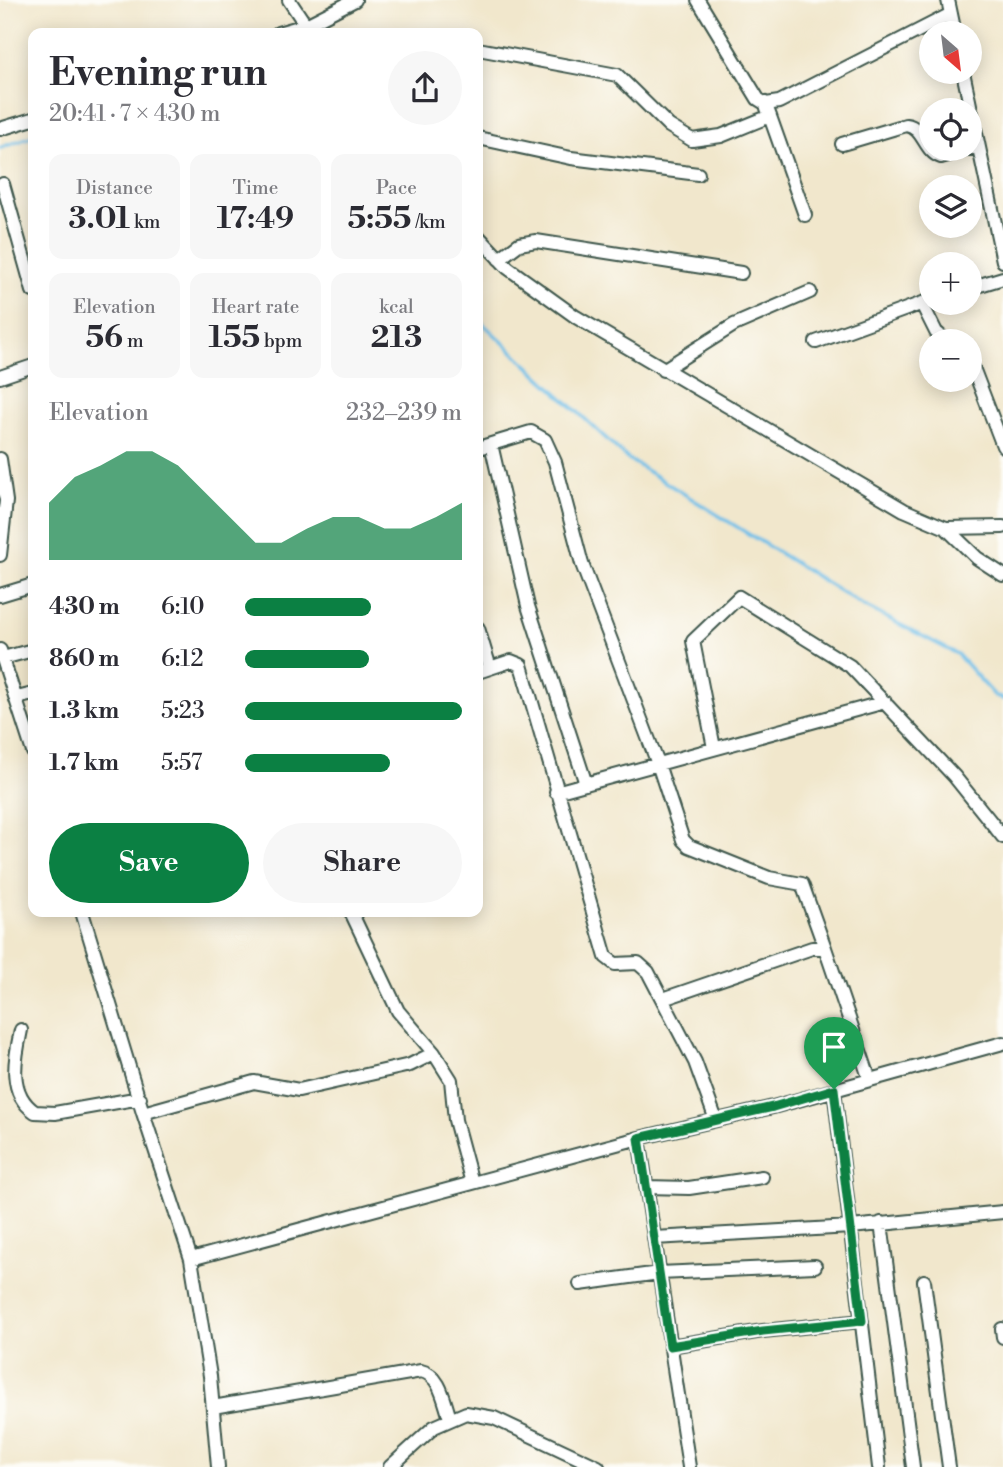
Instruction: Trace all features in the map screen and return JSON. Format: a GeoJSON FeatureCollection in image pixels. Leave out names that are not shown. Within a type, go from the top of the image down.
{"type":"FeatureCollection","features":[{"type":"Feature","properties":{"kind":"street"},"geometry":{"type":"LineString","coordinates":[[289,0],[308,28]]}},
{"type":"Feature","properties":{"kind":"street"},"geometry":{"type":"LineString","coordinates":[[311,28],[355,0]]}},
{"type":"Feature","properties":{"kind":"street"},"geometry":{"type":"LineString","coordinates":[[698,0],[758,99],[768,110],[805,215]]}},
{"type":"Feature","properties":{"kind":"street"},"geometry":{"type":"LineString","coordinates":[[948,0],[952,21]]}},
{"type":"Feature","properties":{"kind":"street"},"geometry":{"type":"LineString","coordinates":[[483,49],[617,75],[669,126],[692,140],[709,140],[951,14]]}},
{"type":"Feature","properties":{"kind":"street"},"geometry":{"type":"LineString","coordinates":[[0,129],[28,121]]}},
{"type":"Feature","properties":{"kind":"street"},"geometry":{"type":"LineString","coordinates":[[842,144],[906,125],[919,132]]}},
{"type":"Feature","properties":{"kind":"street"},"geometry":{"type":"LineString","coordinates":[[483,139],[571,158],[698,174]]}},
{"type":"Feature","properties":{"kind":"street"},"geometry":{"type":"LineString","coordinates":[[981,161],[1003,261]]}},
{"type":"Feature","properties":{"kind":"street"},"geometry":{"type":"LineString","coordinates":[[3,184],[28,274]]}},
{"type":"Feature","properties":{"kind":"street"},"geometry":{"type":"LineString","coordinates":[[483,241],[534,289],[663,370],[892,504],[946,528],[977,558],[1003,575]]}},
{"type":"Feature","properties":{"kind":"street"},"geometry":{"type":"LineString","coordinates":[[499,259],[519,244],[536,241],[741,273]]}},
{"type":"Feature","properties":{"kind":"street"},"geometry":{"type":"LineString","coordinates":[[982,284],[1003,278]]}},
{"type":"Feature","properties":{"kind":"street"},"geometry":{"type":"LineString","coordinates":[[663,370],[720,332],[810,292]]}},
{"type":"Feature","properties":{"kind":"street"},"geometry":{"type":"LineString","coordinates":[[816,342],[919,305]]}},
{"type":"Feature","properties":{"kind":"street"},"geometry":{"type":"LineString","coordinates":[[0,377],[28,368]]}},
{"type":"Feature","properties":{"kind":"street"},"geometry":{"type":"LineString","coordinates":[[982,391],[1003,446]]}},
{"type":"Feature","properties":{"kind":"street"},"geometry":{"type":"LineString","coordinates":[[483,446],[531,432],[539,434],[550,448],[582,564],[606,635],[658,764],[683,840],[689,846],[769,878],[802,884],[870,1080]]}},
{"type":"Feature","properties":{"kind":"street"},"geometry":{"type":"LineString","coordinates":[[491,444],[528,606],[586,784]]}},
{"type":"Feature","properties":{"kind":"street"},"geometry":{"type":"LineString","coordinates":[[0,459],[6,500],[0,555]]}},
{"type":"Feature","properties":{"kind":"street"},"geometry":{"type":"LineString","coordinates":[[946,528],[1003,527]]}},
{"type":"Feature","properties":{"kind":"street"},"geometry":{"type":"LineString","coordinates":[[0,595],[28,587]]}},
{"type":"Feature","properties":{"kind":"street"},"geometry":{"type":"LineString","coordinates":[[714,748],[693,641],[739,597],[830,651],[850,666],[954,776],[1003,837]]}},
{"type":"Feature","properties":{"kind":"street"},"geometry":{"type":"LineString","coordinates":[[28,651],[1,654],[28,723]]}},
{"type":"Feature","properties":{"kind":"street"},"geometry":{"type":"LineString","coordinates":[[484,670],[511,661],[521,665],[556,792],[589,891],[606,957],[615,964],[643,966],[695,1062],[716,1120]]}},
{"type":"Feature","properties":{"kind":"street"},"geometry":{"type":"LineString","coordinates":[[17,698],[28,695]]}},
{"type":"Feature","properties":{"kind":"street"},"geometry":{"type":"LineString","coordinates":[[556,792],[885,702]]}},
{"type":"Feature","properties":{"kind":"street"},"geometry":{"type":"LineString","coordinates":[[84,917],[191,1259],[213,1407],[218,1467]]}},
{"type":"Feature","properties":{"kind":"street"},"geometry":{"type":"LineString","coordinates":[[353,917],[394,1004],[435,1053],[451,1080],[456,1120],[472,1183]]}},
{"type":"Feature","properties":{"kind":"street"},"geometry":{"type":"LineString","coordinates":[[663,999],[812,948],[825,948]]}},
{"type":"Feature","properties":{"kind":"street"},"geometry":{"type":"LineString","coordinates":[[21,1030],[14,1061],[16,1083],[23,1101],[35,1112],[66,1111],[140,1098]]}},
{"type":"Feature","properties":{"kind":"street"},"geometry":{"type":"LineString","coordinates":[[191,1259],[1003,1043]]}},
{"type":"Feature","properties":{"kind":"street"},"geometry":{"type":"LineString","coordinates":[[143,1113],[254,1082],[299,1090],[410,1065],[435,1053]]}},
{"type":"Feature","properties":{"kind":"street"},"geometry":{"type":"LineString","coordinates":[[834,1089],[879,1467]]}},
{"type":"Feature","properties":{"kind":"street"},"geometry":{"type":"LineString","coordinates":[[639,1138],[689,1467]]}},
{"type":"Feature","properties":{"kind":"street"},"geometry":{"type":"LineString","coordinates":[[646,1186],[689,1188],[762,1177]]}},
{"type":"Feature","properties":{"kind":"street"},"geometry":{"type":"LineString","coordinates":[[654,1238],[851,1227],[1003,1212]]}},
{"type":"Feature","properties":{"kind":"street"},"geometry":{"type":"LineString","coordinates":[[881,1223],[913,1467]]}},
{"type":"Feature","properties":{"kind":"street"},"geometry":{"type":"LineString","coordinates":[[580,1284],[659,1272],[814,1266]]}},
{"type":"Feature","properties":{"kind":"street"},"geometry":{"type":"LineString","coordinates":[[924,1281],[949,1467]]}},
{"type":"Feature","properties":{"kind":"street"},"geometry":{"type":"LineString","coordinates":[[670,1346],[763,1331],[862,1321]]}},
{"type":"Feature","properties":{"kind":"street"},"geometry":{"type":"LineString","coordinates":[[213,1407],[421,1371],[430,1372],[436,1379],[450,1418]]}},
{"type":"Feature","properties":{"kind":"street"},"geometry":{"type":"LineString","coordinates":[[390,1467],[434,1427],[466,1413],[494,1418],[598,1467]]}},
{"type":"Feature","properties":{"kind":"waterway"},"geometry":{"type":"LineString","coordinates":[[0,148],[28,138]]}},
{"type":"Feature","properties":{"kind":"waterway"},"geometry":{"type":"LineString","coordinates":[[483,324],[628,459],[864,606],[957,654],[995,696],[1003,699]]}},
{"type":"Feature","properties":{"kind":"route"},"geometry":{"type":"LineString","coordinates":[[834,1089],[862,1321],[763,1331],[670,1346],[639,1138],[773,1107],[834,1089]]}}]}
